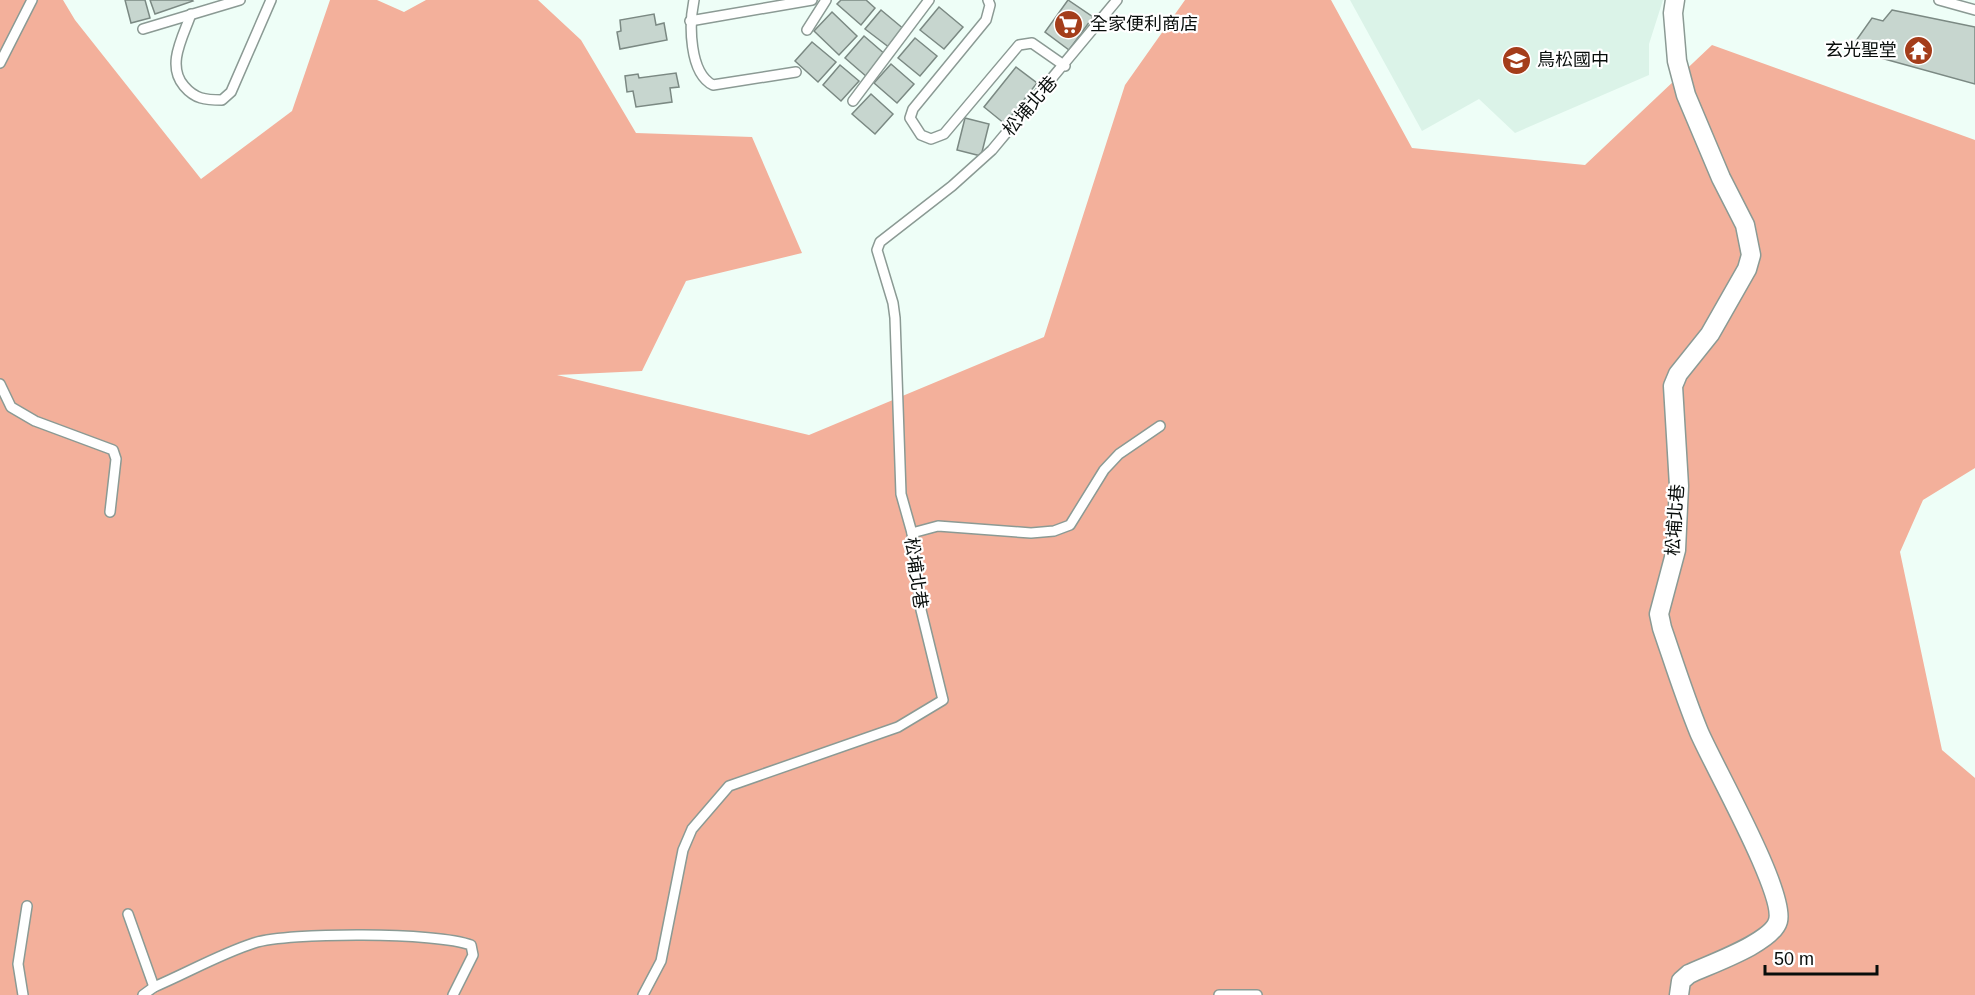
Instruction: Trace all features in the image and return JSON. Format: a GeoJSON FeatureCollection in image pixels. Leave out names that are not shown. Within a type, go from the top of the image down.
{"type":"FeatureCollection","features":[{"type":"Feature","properties":{"kind":"street","name":"松埔北巷"},"geometry":{"type":"LineString","coordinates":[[1675,0],[1673,13],[1677,61],[1686,95],[1720,178],[1744,225],[1751,255],[1748,270],[1710,333],[1678,374],[1673,386],[1679,446],[1676,550],[1659,614],[1700,733],[1757,849],[1779,912],[1774,928],[1764,939],[1689,974],[1682,981],[1678,995]]}},
{"type":"Feature","properties":{"kind":"lane"},"geometry":{"type":"LineString","coordinates":[[0,63],[32,0]]}},
{"type":"Feature","properties":{"kind":"lane"},"geometry":{"type":"LineString","coordinates":[[143,29],[240,0]]}},
{"type":"Feature","properties":{"kind":"lane"},"geometry":{"type":"LineString","coordinates":[[190,14],[174,67],[176,77],[192,96],[207,100],[222,100],[231,92],[271,0]]}},
{"type":"Feature","properties":{"kind":"lane"},"geometry":{"type":"LineString","coordinates":[[694,0],[690,21],[699,72],[705,81],[713,85],[796,72]]}},
{"type":"Feature","properties":{"kind":"lane"},"geometry":{"type":"LineString","coordinates":[[690,21],[812,0]]}},
{"type":"Feature","properties":{"kind":"lane"},"geometry":{"type":"LineString","coordinates":[[807,30],[826,0]]}},
{"type":"Feature","properties":{"kind":"lane"},"geometry":{"type":"LineString","coordinates":[[853,101],[929,0]]}},
{"type":"Feature","properties":{"kind":"lane","name":"松埔北巷"},"geometry":{"type":"LineString","coordinates":[[987,0],[990,5],[986,20],[913,109],[910,118],[921,135],[931,140],[944,134],[1019,45],[1032,43],[1065,66]]}},
{"type":"Feature","properties":{"kind":"lane","name":"松埔北巷"},"geometry":{"type":"LineString","coordinates":[[644,995],[661,961],[683,850],[692,829],[729,786],[898,727],[943,700],[921,610],[912,532],[902,494],[895,318],[893,303],[877,250],[880,242],[952,186],[992,150],[1065,66],[1117,0]]}},
{"type":"Feature","properties":{"kind":"lane"},"geometry":{"type":"LineString","coordinates":[[1939,0],[1975,10]]}},
{"type":"Feature","properties":{"kind":"lane"},"geometry":{"type":"LineString","coordinates":[[0,384],[11,407],[27,417],[113,450],[116,459],[110,512]]}},
{"type":"Feature","properties":{"kind":"lane"},"geometry":{"type":"LineString","coordinates":[[912,532],[938,526],[1031,533],[1054,531],[1070,525],[1104,470],[1119,454],[1160,426]]}},
{"type":"Feature","properties":{"kind":"lane"},"geometry":{"type":"LineString","coordinates":[[23,995],[18,964],[27,906]]}},
{"type":"Feature","properties":{"kind":"lane"},"geometry":{"type":"LineString","coordinates":[[128,914],[154,987]]}},
{"type":"Feature","properties":{"kind":"lane"},"geometry":{"type":"LineString","coordinates":[[143,995],[154,987],[253,944],[279,937],[403,936],[459,940],[471,945],[473,955],[453,995]]}},
{"type":"Feature","properties":{"kind":"lane"},"geometry":{"type":"LineString","coordinates":[[1219,995],[1257,995]]}},
{"type":"Feature","properties":{"kind":"shaded area"},"geometry":{"type":"Polygon","coordinates":[[[0,0],[63,0],[75,20],[201,179],[292,111],[330,0],[377,0],[404,12],[426,0],[538,0],[581,40],[636,133],[752,137],[802,253],[686,281],[642,371],[557,375],[809,435],[1044,337],[1125,85],[1185,0],[1331,0],[1412,148],[1585,165],[1712,45],[1975,140],[1975,468],[1923,500],[1900,552],[1942,750],[1975,778],[1975,995],[0,995],[0,0]]]}},
{"type":"Feature","properties":{"kind":"shaded area","name":"鳥松國中"},"geometry":{"type":"Polygon","coordinates":[[[1350,0],[1663,0],[1649,44],[1649,75],[1515,133],[1479,99],[1422,131],[1350,0]]]}},
{"type":"Feature","properties":{"kind":"building"},"geometry":{"type":"Polygon","coordinates":[[[125,0],[145,0],[150,18],[131,23],[125,0]]]}},
{"type":"Feature","properties":{"kind":"building"},"geometry":{"type":"Polygon","coordinates":[[[150,0],[192,0],[193,1],[155,14],[150,0]]]}},
{"type":"Feature","properties":{"kind":"building"},"geometry":{"type":"Polygon","coordinates":[[[841,0],[866,0],[875,8],[861,25],[837,4],[841,0]]]}},
{"type":"Feature","properties":{"kind":"building","name":"全家便利商店"},"geometry":{"type":"Polygon","coordinates":[[[1068,0],[1093,17],[1069,50],[1045,32],[1068,0]]]}},
{"type":"Feature","properties":{"kind":"building"},"geometry":{"type":"Polygon","coordinates":[[[939,7],[963,27],[944,49],[920,30],[939,7]]]}},
{"type":"Feature","properties":{"kind":"building"},"geometry":{"type":"Polygon","coordinates":[[[881,10],[905,30],[890,48],[865,29],[881,10]]]}},
{"type":"Feature","properties":{"kind":"building","name":"玄光聖堂"},"geometry":{"type":"Polygon","coordinates":[[[1892,10],[1975,27],[1975,84],[1870,55],[1853,45],[1872,18],[1883,21],[1892,10]]]}},
{"type":"Feature","properties":{"kind":"building"},"geometry":{"type":"Polygon","coordinates":[[[832,12],[857,36],[839,55],[814,31],[832,12]]]}},
{"type":"Feature","properties":{"kind":"building"},"geometry":{"type":"Polygon","coordinates":[[[654,14],[656,25],[664,23],[667,40],[620,49],[617,32],[621,31],[620,20],[654,14]]]}},
{"type":"Feature","properties":{"kind":"building"},"geometry":{"type":"Polygon","coordinates":[[[864,36],[886,55],[867,77],[845,58],[864,36]]]}},
{"type":"Feature","properties":{"kind":"building"},"geometry":{"type":"Polygon","coordinates":[[[915,38],[937,56],[920,76],[898,58],[915,38]]]}},
{"type":"Feature","properties":{"kind":"building"},"geometry":{"type":"Polygon","coordinates":[[[812,42],[836,62],[818,82],[795,61],[812,42]]]}},
{"type":"Feature","properties":{"kind":"building"},"geometry":{"type":"Polygon","coordinates":[[[891,64],[914,84],[897,103],[874,83],[891,64]]]}},
{"type":"Feature","properties":{"kind":"building"},"geometry":{"type":"Polygon","coordinates":[[[840,65],[859,81],[841,101],[823,85],[840,65]]]}},
{"type":"Feature","properties":{"kind":"building"},"geometry":{"type":"Polygon","coordinates":[[[1016,67],[1037,83],[1005,124],[984,107],[1016,67]]]}},
{"type":"Feature","properties":{"kind":"building"},"geometry":{"type":"Polygon","coordinates":[[[676,73],[679,87],[670,88],[672,102],[636,107],[633,91],[627,92],[625,76],[638,74],[639,78],[676,73]]]}},
{"type":"Feature","properties":{"kind":"building"},"geometry":{"type":"Polygon","coordinates":[[[871,94],[893,114],[875,134],[852,114],[871,94]]]}},
{"type":"Feature","properties":{"kind":"building"},"geometry":{"type":"Polygon","coordinates":[[[965,118],[989,124],[981,156],[957,150],[965,118]]]}},
{"type":"Feature","properties":{"kind":"place","name":"全家便利商店"},"geometry":{"type":"Point","coordinates":[1069,24]}},
{"type":"Feature","properties":{"kind":"place","name":"玄光聖堂"},"geometry":{"type":"Point","coordinates":[1918,50]}},
{"type":"Feature","properties":{"kind":"place","name":"鳥松國中"},"geometry":{"type":"Point","coordinates":[1516,60]}}]}
